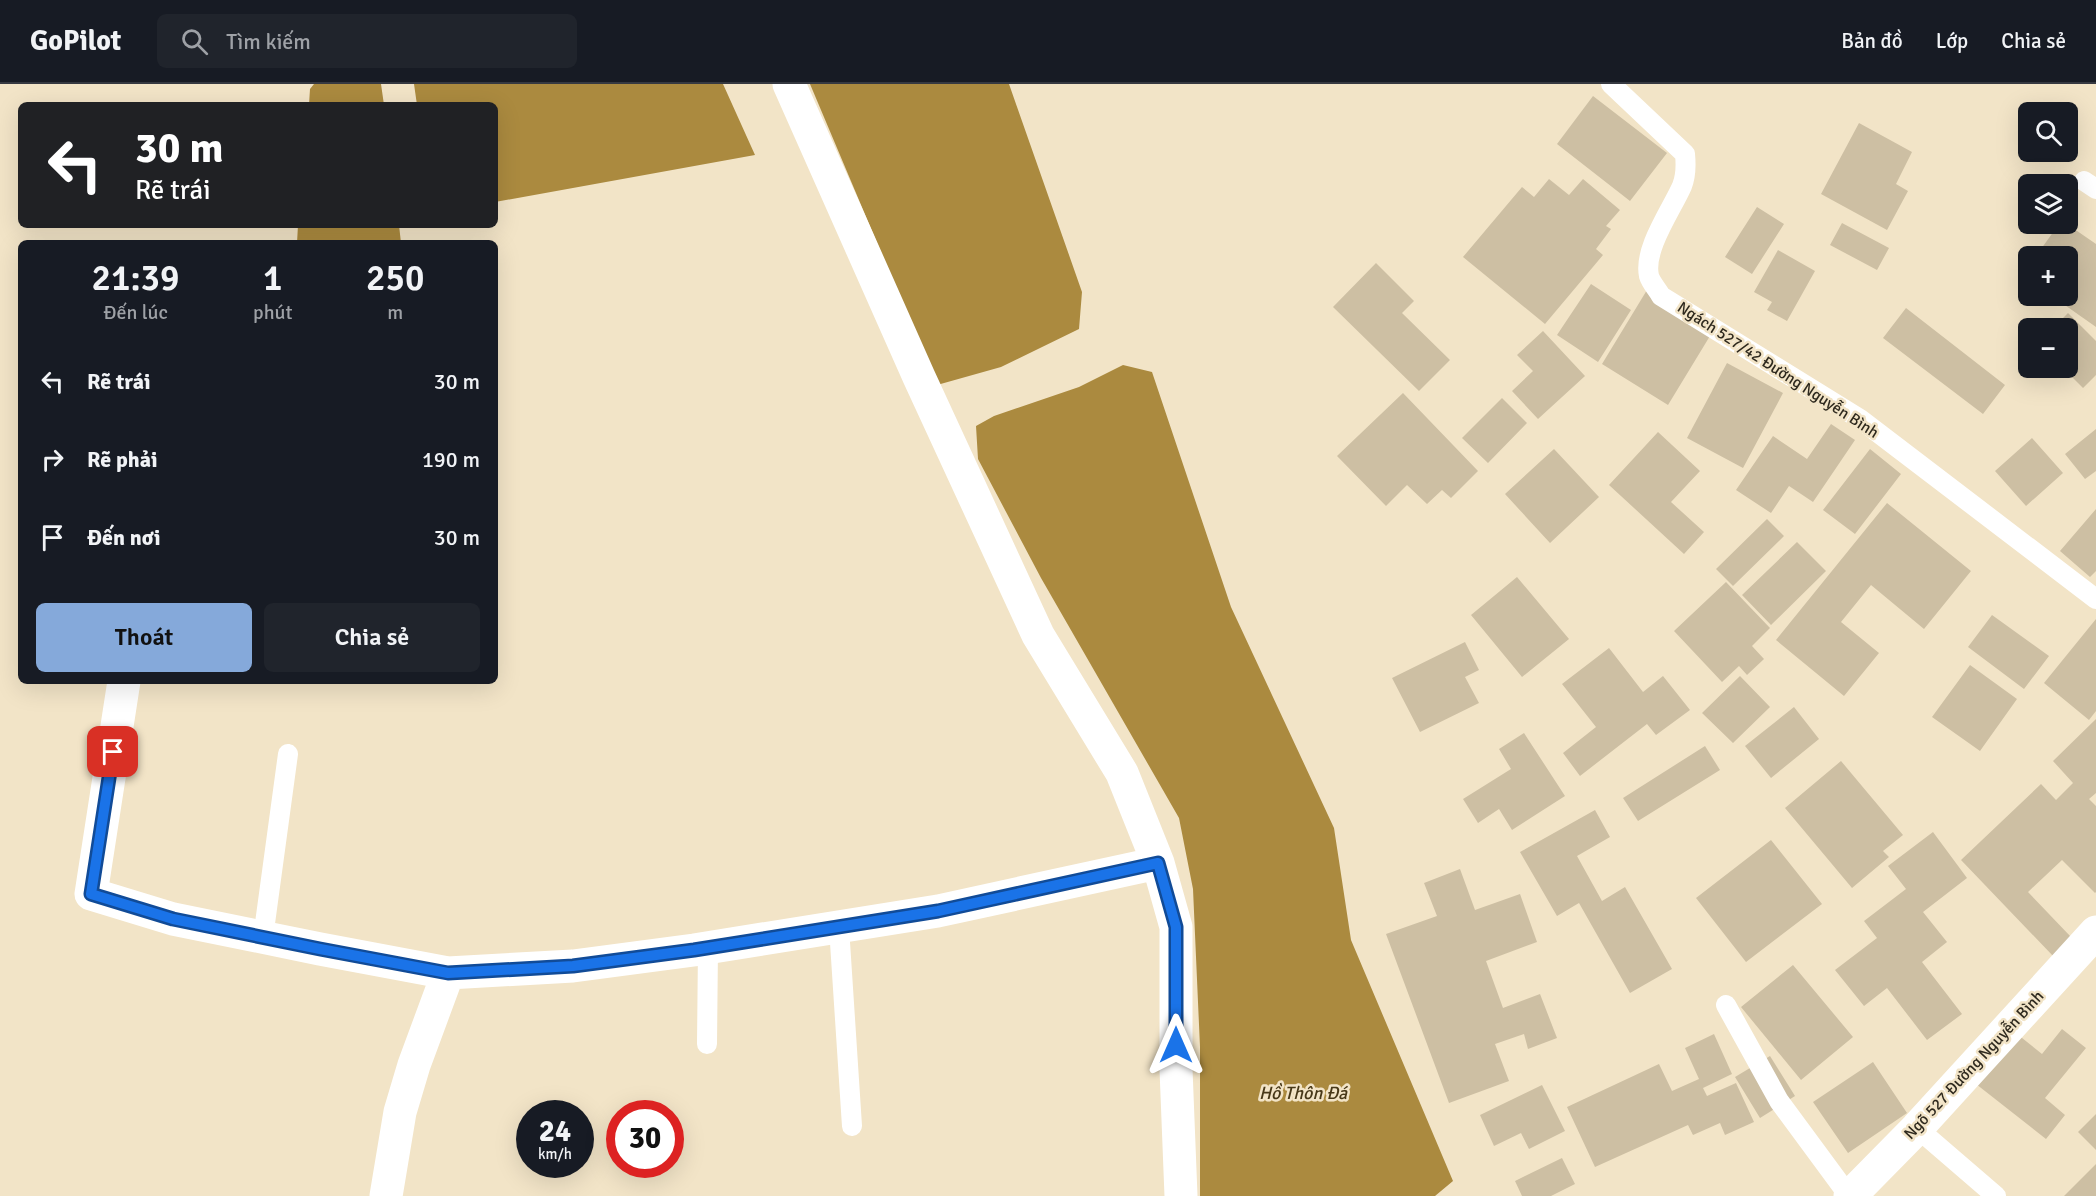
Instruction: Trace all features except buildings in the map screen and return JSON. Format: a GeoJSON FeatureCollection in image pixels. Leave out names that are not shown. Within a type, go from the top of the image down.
{"type":"FeatureCollection","features":[{"type":"Feature","properties":{"kind":"street"},"geometry":{"type":"LineString","coordinates":[[789,84],[919,377],[1038,635],[1122,773],[1158,863],[1176,927],[1176,1069],[1181,1196]]}},
{"type":"Feature","properties":{"kind":"street"},"geometry":{"type":"LineString","coordinates":[[124,684],[91,894],[173,919],[448,973],[573,966],[839,927],[938,911],[1158,863]]}},
{"type":"Feature","properties":{"kind":"street","name":"Ngõ 527 Đường Nguyễn Bình"},"geometry":{"type":"LineString","coordinates":[[1850,1196],[1917,1128],[2096,932]]}},
{"type":"Feature","properties":{"kind":"street"},"geometry":{"type":"LineString","coordinates":[[386,1196],[400,1112],[414,1065],[448,973]]}},
{"type":"Feature","properties":{"kind":"lane","name":"Ngách 527/42 Đường Nguyễn Bình"},"geometry":{"type":"LineString","coordinates":[[1611,84],[1685,154],[1683,184],[1660,225],[1649,263],[1649,277],[1661,296],[1860,419],[2096,599]]}},
{"type":"Feature","properties":{"kind":"lane"},"geometry":{"type":"LineString","coordinates":[[263,938],[288,754]]}},
{"type":"Feature","properties":{"kind":"lane"},"geometry":{"type":"LineString","coordinates":[[839,927],[852,1126]]}},
{"type":"Feature","properties":{"kind":"lane"},"geometry":{"type":"LineString","coordinates":[[707,1044],[708,947]]}},
{"type":"Feature","properties":{"kind":"lane"},"geometry":{"type":"LineString","coordinates":[[1726,1005],[1779,1101],[1850,1196]]}},
{"type":"Feature","properties":{"kind":"lane"},"geometry":{"type":"LineString","coordinates":[[1917,1128],[1996,1196]]}},
{"type":"Feature","properties":{"kind":"water"},"geometry":{"type":"Polygon","coordinates":[[[314,84],[381,84],[384,102],[309,102],[310,89],[314,84]]]}},
{"type":"Feature","properties":{"kind":"water"},"geometry":{"type":"Polygon","coordinates":[[[414,84],[723,84],[755,155],[498,201],[498,102],[417,102],[414,84]]]}},
{"type":"Feature","properties":{"kind":"water"},"geometry":{"type":"Polygon","coordinates":[[[810,84],[1009,84],[1082,292],[1079,329],[1001,367],[937,385],[810,84]]]}},
{"type":"Feature","properties":{"kind":"water"},"geometry":{"type":"Polygon","coordinates":[[[298,228],[399,228],[401,240],[297,240],[298,228]]]}},
{"type":"Feature","properties":{"kind":"water","name":"Hồ Thôn Đá"},"geometry":{"type":"Polygon","coordinates":[[[1123,365],[1152,372],[1231,607],[1334,828],[1351,940],[1453,1181],[1435,1196],[1200,1196],[1200,1047],[1193,889],[1179,818],[1041,578],[978,459],[976,426],[994,416],[1079,387],[1123,365]]]}},
{"type":"Feature","properties":{"kind":"route"},"geometry":{"type":"LineString","coordinates":[[113,752],[91,894],[173,919],[448,973],[573,966],[694,950],[938,911],[1158,863],[1176,927],[1176,1045]]}}]}
